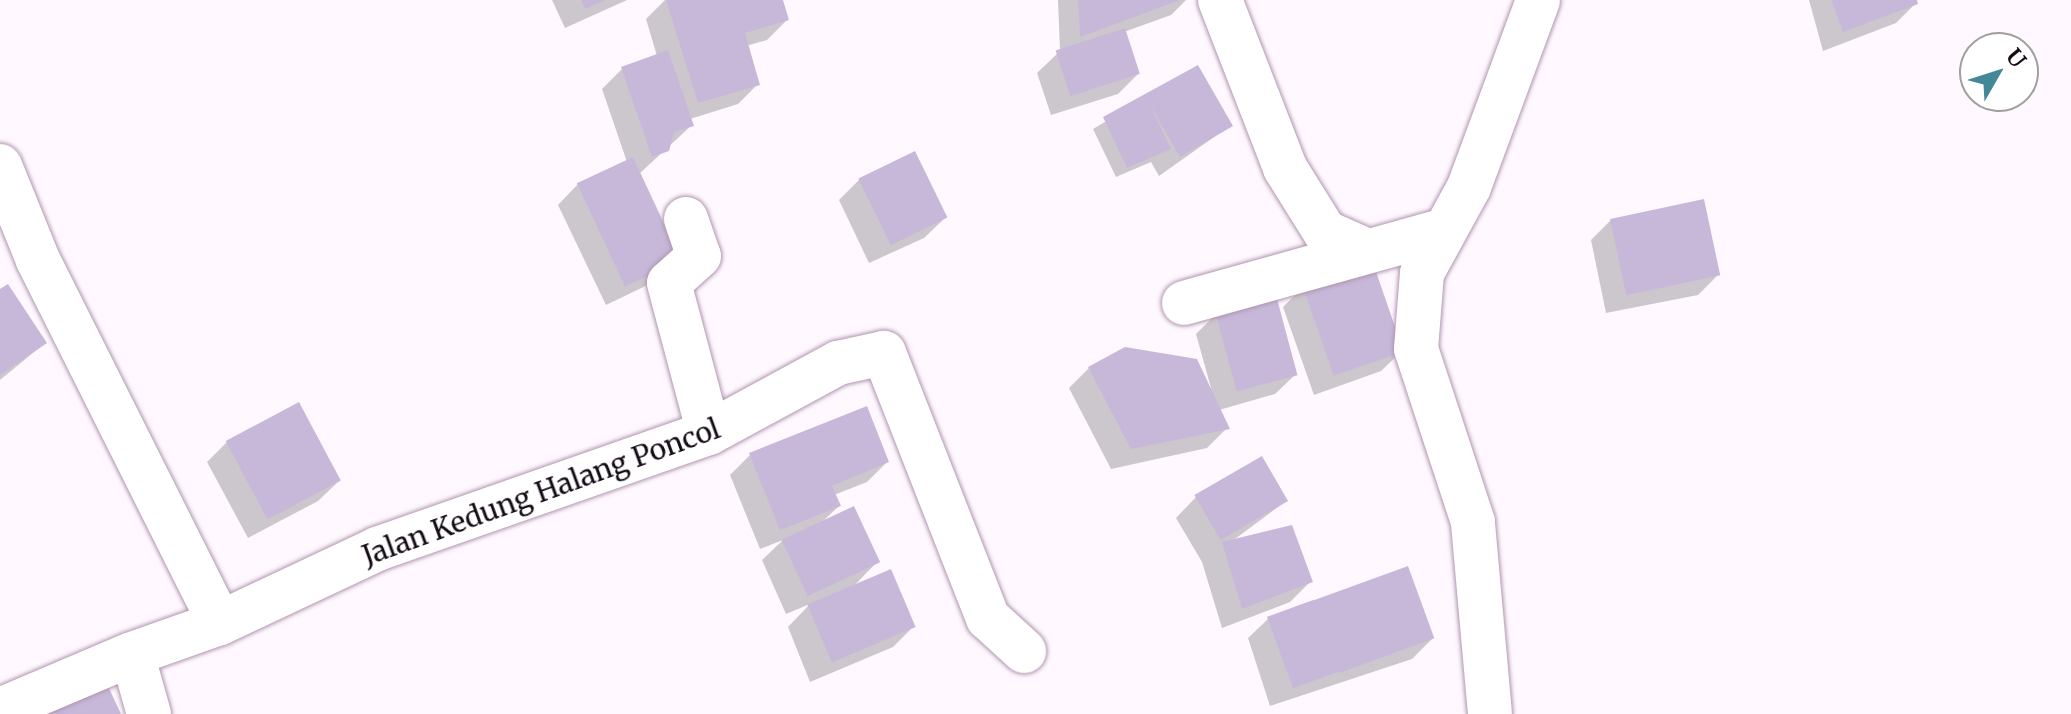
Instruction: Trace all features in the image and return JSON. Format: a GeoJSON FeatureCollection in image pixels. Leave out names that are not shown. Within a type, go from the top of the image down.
{"type":"FeatureCollection","features":[{"type":"Feature","properties":{"kind":"street"},"geometry":{"type":"LineString","coordinates":[[1220,0],[1285,168],[1325,232],[1361,248]]}},
{"type":"Feature","properties":{"kind":"street"},"geometry":{"type":"LineString","coordinates":[[1490,714],[1473,522],[1416,349],[1422,273],[1442,231],[1469,187],[1538,0]]}},
{"type":"Feature","properties":{"kind":"street"},"geometry":{"type":"LineString","coordinates":[[0,166],[38,260],[220,623]]}},
{"type":"Feature","properties":{"kind":"street"},"geometry":{"type":"LineString","coordinates":[[686,219],[699,256],[669,283],[709,433]]}},
{"type":"Feature","properties":{"kind":"street"},"geometry":{"type":"LineString","coordinates":[[1184,303],[1361,248],[1442,231]]}},
{"type":"Feature","properties":{"kind":"street","name":"Jalan Kedung Halang Poncol"},"geometry":{"type":"LineString","coordinates":[[0,710],[132,654],[220,623],[450,521],[709,433],[838,363],[884,353],[988,618],[1024,651]]}},
{"type":"Feature","properties":{"kind":"street"},"geometry":{"type":"LineString","coordinates":[[132,654],[149,714]]}},
{"type":"Feature","properties":{"kind":"building"},"geometry":{"type":"Polygon","coordinates":[[[581,0],[606,0],[585,9],[581,0]]]}},
{"type":"Feature","properties":{"kind":"building"},"geometry":{"type":"Polygon","coordinates":[[[666,0],[783,0],[789,20],[745,33],[760,85],[698,103],[666,0]]]}},
{"type":"Feature","properties":{"kind":"building"},"geometry":{"type":"Polygon","coordinates":[[[1078,0],[1180,0],[1080,37],[1078,0]]]}},
{"type":"Feature","properties":{"kind":"building"},"geometry":{"type":"Polygon","coordinates":[[[1831,0],[1917,0],[1918,4],[1843,32],[1831,0]]]}},
{"type":"Feature","properties":{"kind":"building"},"geometry":{"type":"Polygon","coordinates":[[[1125,28],[1140,74],[1070,96],[1056,51],[1125,28]]]}},
{"type":"Feature","properties":{"kind":"building"},"geometry":{"type":"Polygon","coordinates":[[[668,50],[694,126],[674,132],[669,151],[652,157],[621,67],[668,50]]]}},
{"type":"Feature","properties":{"kind":"building"},"geometry":{"type":"Polygon","coordinates":[[[1198,65],[1233,126],[1180,157],[1150,105],[1171,149],[1127,168],[1103,117],[1198,65]]]}},
{"type":"Feature","properties":{"kind":"building"},"geometry":{"type":"Polygon","coordinates":[[[915,151],[947,218],[891,245],[858,179],[915,151]]]}},
{"type":"Feature","properties":{"kind":"building"},"geometry":{"type":"Polygon","coordinates":[[[633,157],[681,260],[625,287],[577,183],[633,157]]]}},
{"type":"Feature","properties":{"kind":"building"},"geometry":{"type":"Polygon","coordinates":[[[1704,199],[1720,275],[1626,295],[1610,219],[1704,199]]]}},
{"type":"Feature","properties":{"kind":"building"},"geometry":{"type":"Polygon","coordinates":[[[1372,260],[1404,352],[1334,376],[1302,284],[1372,260]]]}},
{"type":"Feature","properties":{"kind":"building"},"geometry":{"type":"Polygon","coordinates":[[[8,284],[47,343],[0,375],[0,289],[8,284]]]}},
{"type":"Feature","properties":{"kind":"building"},"geometry":{"type":"Polygon","coordinates":[[[1276,295],[1297,375],[1237,391],[1215,311],[1276,295]]]}},
{"type":"Feature","properties":{"kind":"building"},"geometry":{"type":"Polygon","coordinates":[[[1125,347],[1197,359],[1230,429],[1131,449],[1088,367],[1125,347]]]}},
{"type":"Feature","properties":{"kind":"building"},"geometry":{"type":"Polygon","coordinates":[[[299,402],[341,481],[267,520],[226,441],[299,402]]]}},
{"type":"Feature","properties":{"kind":"building"},"geometry":{"type":"Polygon","coordinates":[[[867,406],[889,462],[832,486],[841,506],[780,530],[749,453],[867,406]]]}},
{"type":"Feature","properties":{"kind":"building"},"geometry":{"type":"Polygon","coordinates":[[[1262,456],[1288,501],[1220,540],[1194,495],[1262,456]]]}},
{"type":"Feature","properties":{"kind":"building"},"geometry":{"type":"Polygon","coordinates":[[[854,506],[880,562],[808,596],[781,540],[854,506]]]}},
{"type":"Feature","properties":{"kind":"building"},"geometry":{"type":"Polygon","coordinates":[[[1292,525],[1313,582],[1242,609],[1222,542],[1292,525]]]}},
{"type":"Feature","properties":{"kind":"building"},"geometry":{"type":"Polygon","coordinates":[[[1408,566],[1434,638],[1339,673],[1313,601],[1408,566]]]}},
{"type":"Feature","properties":{"kind":"building"},"geometry":{"type":"Polygon","coordinates":[[[891,569],[916,627],[832,663],[807,605],[891,569]]]}},
{"type":"Feature","properties":{"kind":"building"},"geometry":{"type":"Polygon","coordinates":[[[1313,600],[1339,671],[1293,688],[1267,617],[1313,600]]]}},
{"type":"Feature","properties":{"kind":"building"},"geometry":{"type":"Polygon","coordinates":[[[101,671],[121,714],[20,714],[101,671]]]}}]}
